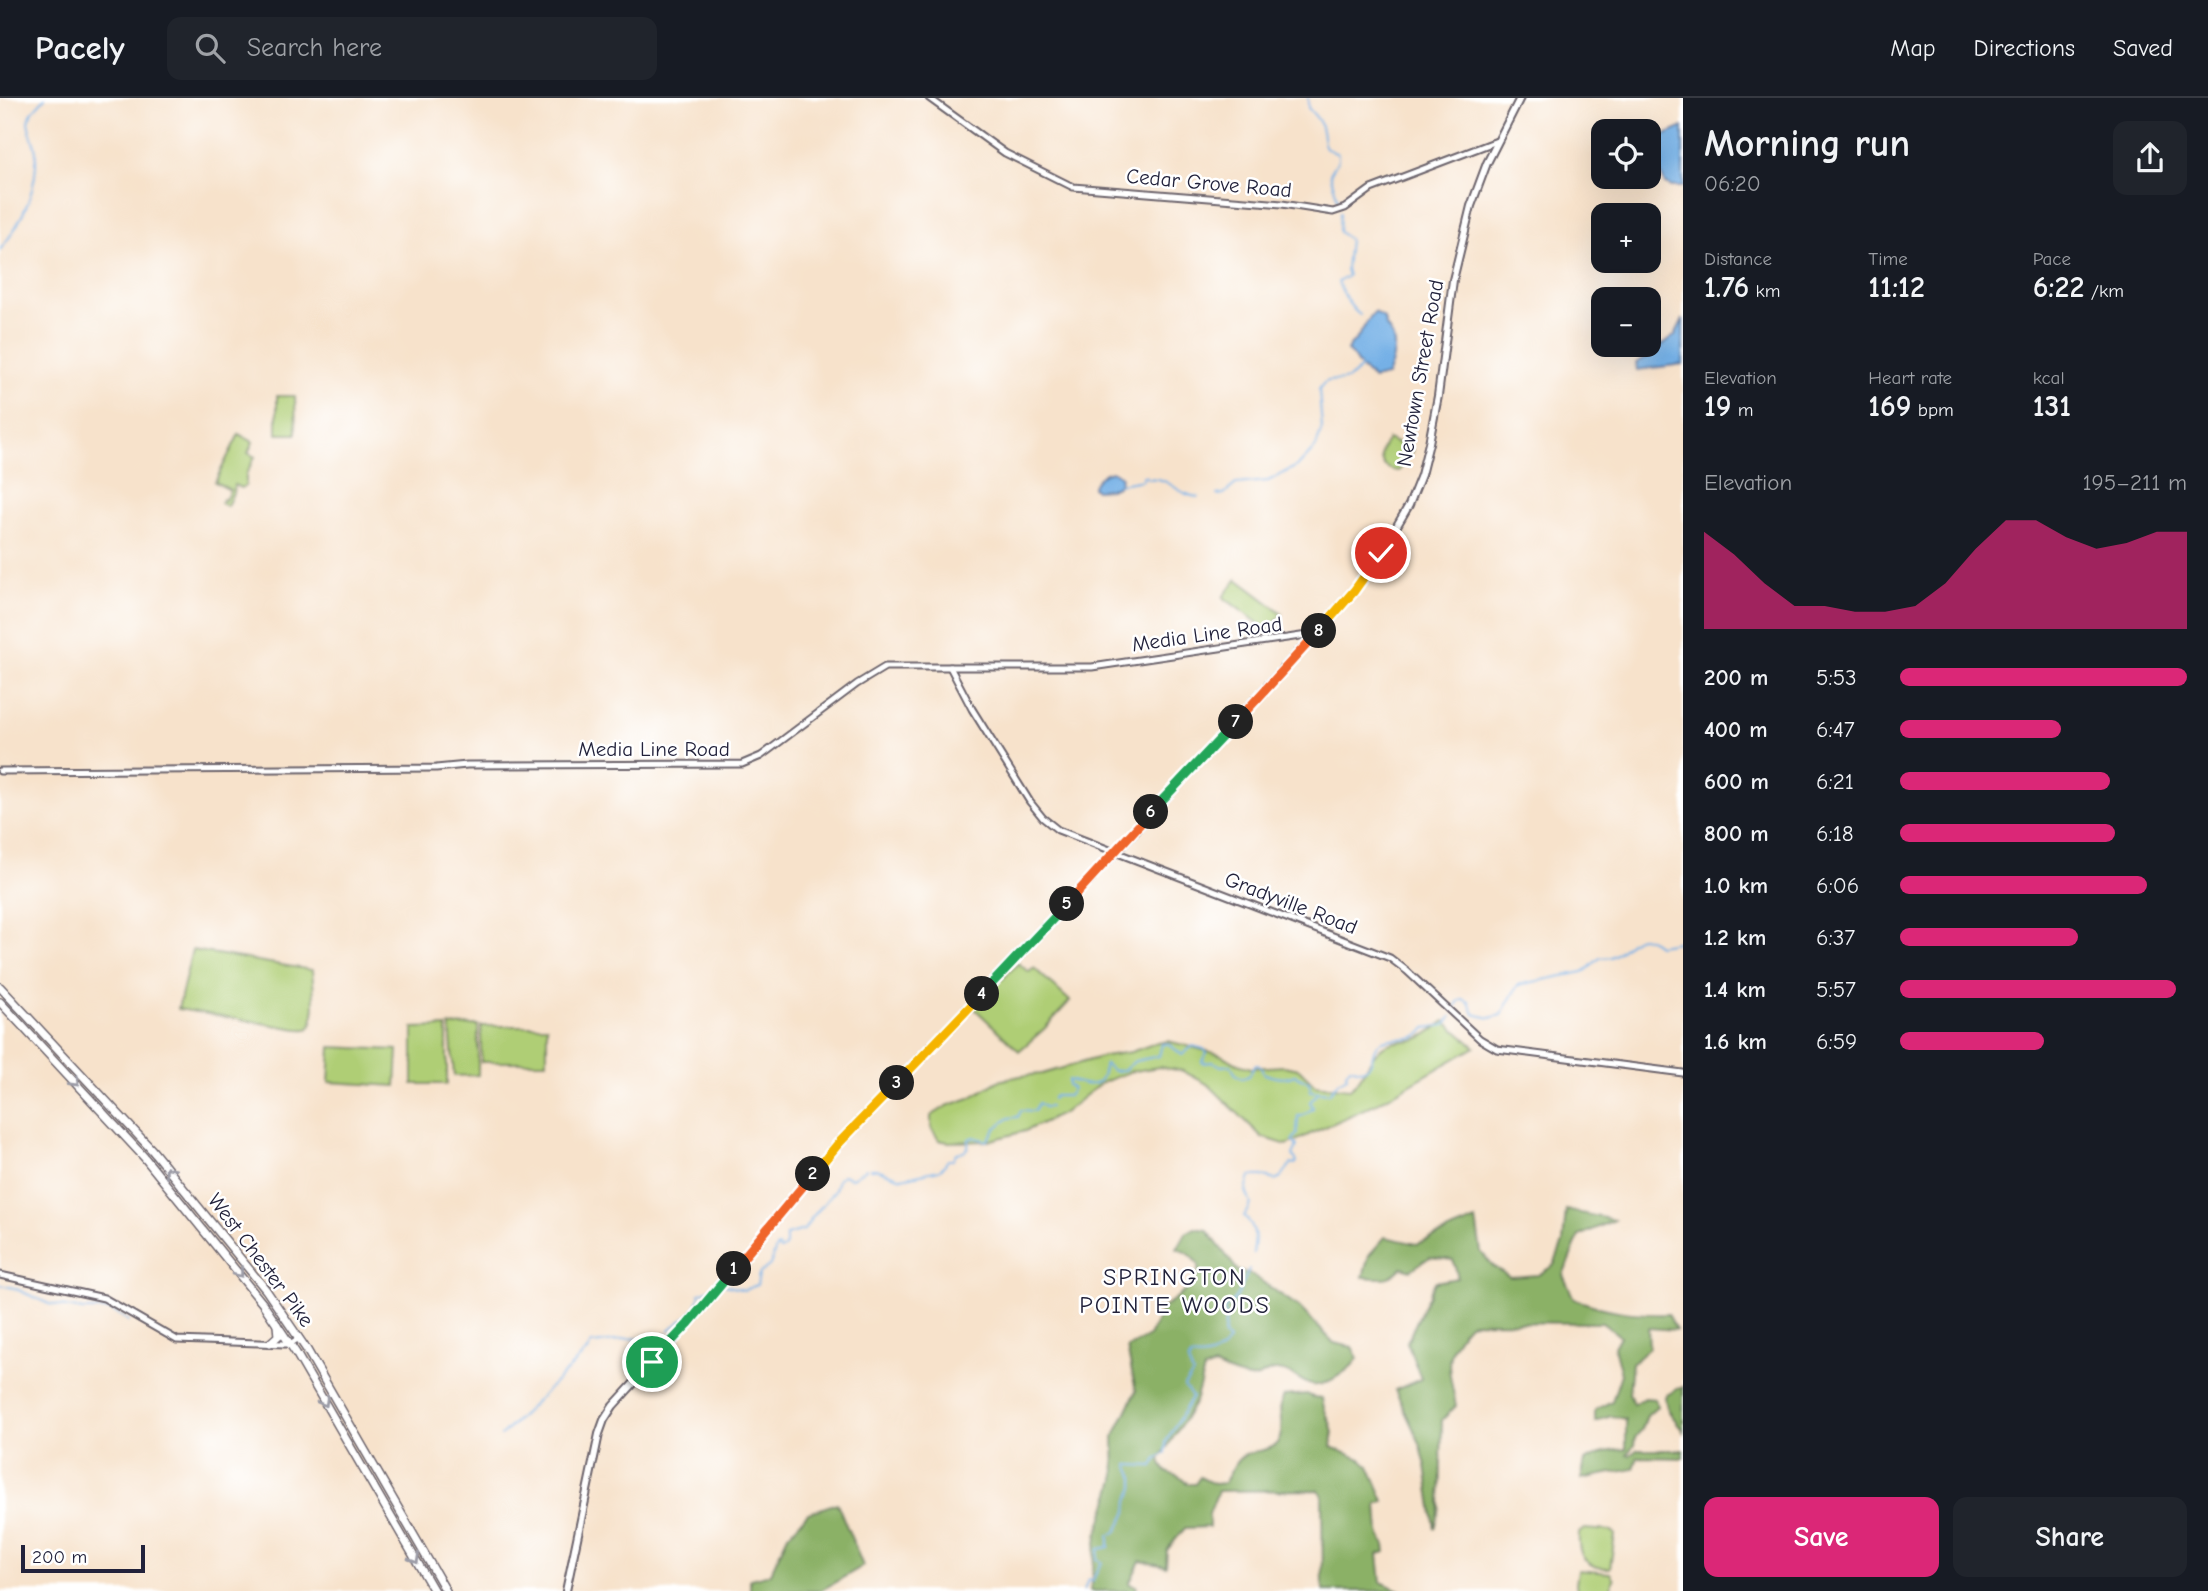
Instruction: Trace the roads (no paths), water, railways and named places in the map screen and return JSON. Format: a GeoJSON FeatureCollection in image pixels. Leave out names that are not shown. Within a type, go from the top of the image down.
{"type":"FeatureCollection","features":[{"type":"Feature","properties":{"kind":"highway","name":"West Chester Pike"},"geometry":{"type":"LineString","coordinates":[[0,986],[152,1150],[256,1278],[299,1338],[446,1591]]}},
{"type":"Feature","properties":{"kind":"highway","name":"West Chester Pike"},"geometry":{"type":"LineString","coordinates":[[0,1002],[150,1165],[246,1282],[290,1344],[434,1591]]}},
{"type":"Feature","properties":{"kind":"highway"},"geometry":{"type":"LineString","coordinates":[[270,1343],[278,1336],[277,1325]]}},
{"type":"Feature","properties":{"kind":"main road","name":"Cedar Grove Road"},"geometry":{"type":"LineString","coordinates":[[929,98],[1005,153],[1073,187],[1281,204],[1333,212],[1345,208],[1371,189],[1497,141]]}},
{"type":"Feature","properties":{"kind":"main road","name":"Newtown Street Road"},"geometry":{"type":"LineString","coordinates":[[566,1591],[599,1434],[613,1406],[688,1324],[838,1144],[1116,852],[1317,634],[1354,591],[1381,553],[1409,505],[1421,475],[1438,396],[1453,280],[1477,184],[1520,98]]}},
{"type":"Feature","properties":{"kind":"main road","name":"Media Line Road"},"geometry":{"type":"LineString","coordinates":[[0,771],[236,771],[436,768],[467,765],[742,764],[761,756],[857,684],[885,667],[1092,667],[1317,634]]}},
{"type":"Feature","properties":{"kind":"main road","name":"Gradyville Road"},"geometry":{"type":"LineString","coordinates":[[950,667],[972,709],[1030,802],[1043,818],[1058,830],[1390,958],[1480,1039],[1497,1049],[1683,1073]]}},
{"type":"Feature","properties":{"kind":"main road"},"geometry":{"type":"LineString","coordinates":[[0,1275],[104,1298],[177,1340],[290,1344],[299,1338]]}},
{"type":"Feature","properties":{"kind":"water"},"geometry":{"type":"Polygon","coordinates":[[[1683,127],[1683,187],[1665,184],[1661,173],[1661,137],[1683,127]]]}},
{"type":"Feature","properties":{"kind":"water"},"geometry":{"type":"Polygon","coordinates":[[[1375,312],[1384,318],[1393,339],[1394,349],[1387,376],[1373,379],[1347,351],[1375,312]]]}},
{"type":"Feature","properties":{"kind":"water"},"geometry":{"type":"Polygon","coordinates":[[[1683,319],[1683,364],[1637,370],[1636,363],[1647,357],[1661,357],[1661,346],[1675,335],[1683,319]]]}},
{"type":"Feature","properties":{"kind":"water"},"geometry":{"type":"Polygon","coordinates":[[[1112,471],[1121,477],[1119,485],[1110,489],[1096,490],[1093,487],[1100,477],[1112,471]]]}},
{"type":"Feature","properties":{"kind":"waterway"},"geometry":{"type":"LineString","coordinates":[[0,250],[22,216],[31,192],[36,153],[28,121],[45,98]]}},
{"type":"Feature","properties":{"kind":"waterway"},"geometry":{"type":"LineString","coordinates":[[1308,98],[1308,108],[1319,122],[1324,144],[1338,154],[1338,160],[1330,174],[1340,206]]}},
{"type":"Feature","properties":{"kind":"waterway"},"geometry":{"type":"LineString","coordinates":[[1340,213],[1339,232],[1349,239],[1346,269],[1348,276],[1338,282],[1347,300],[1360,315]]}},
{"type":"Feature","properties":{"kind":"waterway"},"geometry":{"type":"LineString","coordinates":[[1217,495],[1224,494],[1236,484],[1268,481],[1299,465],[1316,447],[1322,428],[1321,386],[1326,382],[1349,378],[1362,366]]}},
{"type":"Feature","properties":{"kind":"waterway"},"geometry":{"type":"LineString","coordinates":[[1120,484],[1143,480],[1145,476],[1148,479],[1161,480],[1198,497]]}},
{"type":"Feature","properties":{"kind":"waterway"},"geometry":{"type":"LineString","coordinates":[[1454,1011],[1458,1002],[1463,999],[1469,1002],[1474,1014],[1490,1018],[1501,1015],[1518,985],[1583,972],[1600,958],[1611,957],[1637,938],[1650,939],[1658,945],[1683,941]]}},
{"type":"Feature","properties":{"kind":"waterway"},"geometry":{"type":"LineString","coordinates":[[1052,1099],[1055,1096],[1068,1096],[1073,1089],[1068,1085],[1068,1080],[1096,1083],[1100,1081],[1105,1064],[1113,1071],[1124,1070],[1135,1061],[1159,1056],[1162,1044],[1169,1044],[1182,1055],[1193,1046],[1204,1049],[1207,1053],[1203,1063],[1231,1065],[1236,1075],[1242,1078],[1249,1076],[1255,1065],[1258,1065],[1267,1075],[1283,1078],[1295,1075],[1309,1082],[1311,1091],[1329,1093],[1338,1082],[1347,1077],[1346,1073],[1350,1067],[1361,1070],[1366,1068],[1379,1043],[1416,1037],[1426,1028],[1445,1025],[1452,1016]]}},
{"type":"Feature","properties":{"kind":"waterway"},"geometry":{"type":"LineString","coordinates":[[1253,1253],[1254,1233],[1244,1216],[1251,1204],[1246,1191],[1250,1176],[1275,1180],[1281,1177],[1292,1163],[1297,1162],[1293,1155],[1297,1146],[1292,1141],[1297,1134],[1298,1116],[1313,1108],[1310,1102],[1317,1094]]}},
{"type":"Feature","properties":{"kind":"waterway"},"geometry":{"type":"LineString","coordinates":[[870,1169],[902,1178],[939,1170],[948,1160],[953,1160],[956,1153],[964,1152],[969,1139],[974,1137],[987,1141],[996,1128],[1009,1118],[1018,1117],[1021,1110],[1034,1111],[1039,1103],[1050,1107]]}},
{"type":"Feature","properties":{"kind":"waterway"},"geometry":{"type":"LineString","coordinates":[[725,1285],[744,1290],[757,1285],[759,1274],[770,1265],[776,1248],[785,1248],[786,1235],[804,1230],[835,1190],[838,1179],[843,1175],[852,1178],[866,1169]]}},
{"type":"Feature","properties":{"kind":"waterway"},"geometry":{"type":"LineString","coordinates":[[1084,1591],[1088,1579],[1092,1581],[1102,1562],[1097,1559],[1099,1549],[1109,1547],[1109,1536],[1117,1531],[1127,1512],[1128,1501],[1134,1488],[1134,1478],[1128,1465],[1153,1466],[1157,1459],[1166,1453],[1166,1442],[1192,1397],[1184,1386],[1193,1374],[1188,1362],[1191,1357],[1212,1355],[1229,1341],[1224,1336],[1226,1315],[1223,1309],[1236,1297],[1249,1269]]}},
{"type":"Feature","properties":{"kind":"waterway"},"geometry":{"type":"LineString","coordinates":[[670,1330],[693,1311],[700,1293],[718,1283]]}},
{"type":"Feature","properties":{"kind":"waterway"},"geometry":{"type":"LineString","coordinates":[[0,1285],[14,1288],[49,1304],[83,1310],[111,1310],[129,1321]]}},
{"type":"Feature","properties":{"kind":"waterway"},"geometry":{"type":"LineString","coordinates":[[501,1436],[591,1344],[629,1339],[650,1341],[667,1334]]}},
{"type":"Feature","properties":{"kind":"district","name":"SPRINGTON POINTE WOODS"},"geometry":{"type":"Point","coordinates":[1175,1291]}}]}
